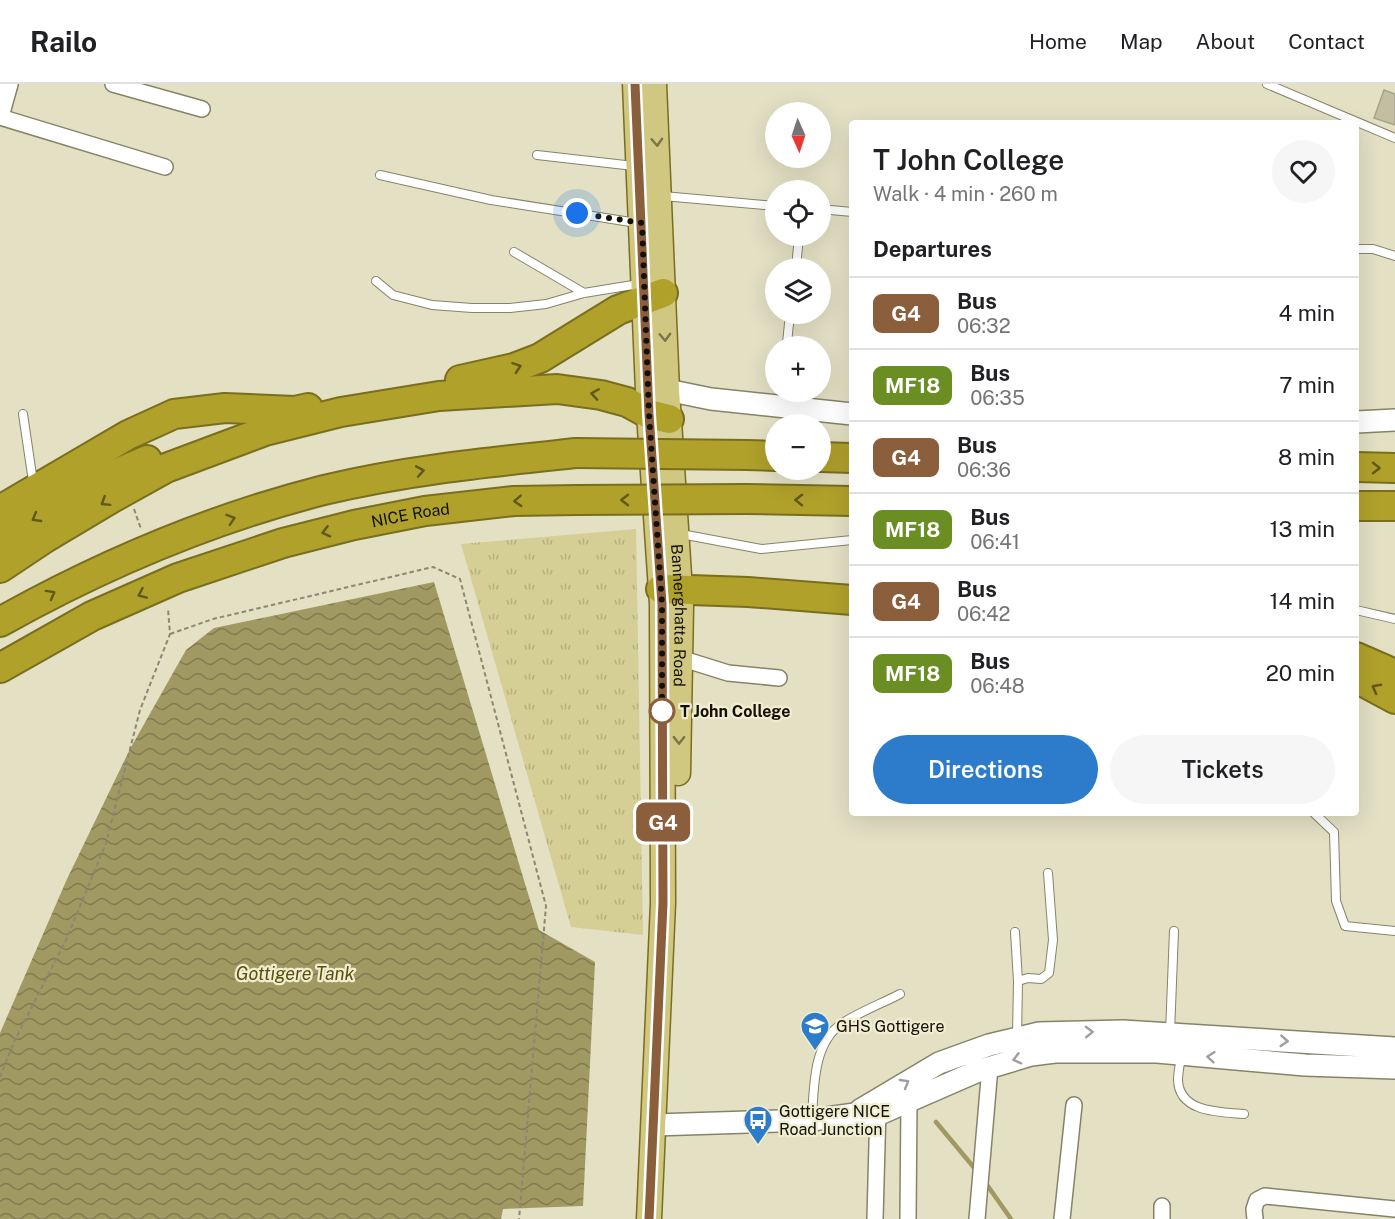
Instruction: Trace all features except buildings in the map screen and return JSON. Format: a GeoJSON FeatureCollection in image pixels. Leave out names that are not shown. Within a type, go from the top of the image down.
{"type":"FeatureCollection","features":[{"type":"Feature","properties":{"kind":"highway"},"geometry":{"type":"LineString","coordinates":[[0,568],[45,538],[166,468],[297,417],[359,396],[477,378],[514,368],[540,358],[651,292]]}},
{"type":"Feature","properties":{"kind":"highway"},"geometry":{"type":"LineString","coordinates":[[0,510],[128,435],[174,414],[225,408],[297,417],[439,396],[557,389],[601,395],[627,402],[659,417]]}},
{"type":"Feature","properties":{"kind":"highway"},"geometry":{"type":"LineString","coordinates":[[0,539],[101,480],[158,455],[228,434],[265,431]]}},
{"type":"Feature","properties":{"kind":"highway"},"geometry":{"type":"LineString","coordinates":[[0,622],[58,590],[141,551],[231,518],[324,490],[453,466],[576,453],[765,456]]}},
{"type":"Feature","properties":{"kind":"highway"},"geometry":{"type":"LineString","coordinates":[[831,457],[849,458]]}},
{"type":"Feature","properties":{"kind":"highway"},"geometry":{"type":"LineString","coordinates":[[1359,467],[1395,468]]}},
{"type":"Feature","properties":{"kind":"highway","name":"NICE Road"},"geometry":{"type":"LineString","coordinates":[[0,668],[92,616],[178,578],[283,543],[354,525],[425,511],[514,501],[746,499],[849,501]]}},
{"type":"Feature","properties":{"kind":"highway"},"geometry":{"type":"LineString","coordinates":[[1359,506],[1395,506]]}},
{"type":"Feature","properties":{"kind":"highway"},"geometry":{"type":"LineString","coordinates":[[671,597],[748,592],[849,600]]}},
{"type":"Feature","properties":{"kind":"highway"},"geometry":{"type":"LineString","coordinates":[[671,597],[849,618]]}},
{"type":"Feature","properties":{"kind":"highway"},"geometry":{"type":"LineString","coordinates":[[1359,658],[1395,674]]}},
{"type":"Feature","properties":{"kind":"highway"},"geometry":{"type":"LineString","coordinates":[[1359,680],[1395,699]]}},
{"type":"Feature","properties":{"kind":"main road"},"geometry":{"type":"LineString","coordinates":[[0,109],[7,84]]}},
{"type":"Feature","properties":{"kind":"main road","name":"Bannerghatta Road"},"geometry":{"type":"LineString","coordinates":[[635,84],[639,166],[650,195],[642,223],[667,390],[659,417],[676,533],[671,597],[663,903],[664,1219]]}},
{"type":"Feature","properties":{"kind":"main road","name":"Bannerghatta Road"},"geometry":{"type":"LineString","coordinates":[[649,1219],[662,1124],[675,984],[680,658],[671,597],[651,292],[650,195],[654,84]]}},
{"type":"Feature","properties":{"kind":"main road"},"geometry":{"type":"LineString","coordinates":[[667,390],[711,399],[849,414]]}},
{"type":"Feature","properties":{"kind":"main road"},"geometry":{"type":"LineString","coordinates":[[1359,422],[1395,420]]}},
{"type":"Feature","properties":{"kind":"main road"},"geometry":{"type":"LineString","coordinates":[[878,1106],[939,1063],[989,1044],[1039,1033],[1123,1031],[1305,1065],[1395,1068]]}},
{"type":"Feature","properties":{"kind":"main road"},"geometry":{"type":"LineString","coordinates":[[662,1124],[812,1120],[855,1114],[878,1106],[909,1100],[990,1067],[1031,1055],[1055,1052],[1157,1052],[1178,1041],[1395,1048]]}},
{"type":"Feature","properties":{"kind":"street"},"geometry":{"type":"LineString","coordinates":[[113,84],[202,109]]}},
{"type":"Feature","properties":{"kind":"street"},"geometry":{"type":"LineString","coordinates":[[0,117],[165,167]]}},
{"type":"Feature","properties":{"kind":"street"},"geometry":{"type":"LineString","coordinates":[[680,658],[728,673],[779,678]]}},
{"type":"Feature","properties":{"kind":"street"},"geometry":{"type":"LineString","coordinates":[[977,1219],[990,1067]]}},
{"type":"Feature","properties":{"kind":"street"},"geometry":{"type":"LineString","coordinates":[[908,1219],[909,1100]]}},
{"type":"Feature","properties":{"kind":"street"},"geometry":{"type":"LineString","coordinates":[[1062,1219],[1074,1105]]}},
{"type":"Feature","properties":{"kind":"street"},"geometry":{"type":"LineString","coordinates":[[875,1219],[878,1106]]}},
{"type":"Feature","properties":{"kind":"street"},"geometry":{"type":"LineString","coordinates":[[1255,1219],[1254,1209],[1257,1200],[1265,1196],[1360,1213],[1395,1209]]}},
{"type":"Feature","properties":{"kind":"lane"},"geometry":{"type":"LineString","coordinates":[[1267,84],[1352,120]]}},
{"type":"Feature","properties":{"kind":"lane"},"geometry":{"type":"LineString","coordinates":[[1359,123],[1395,138]]}},
{"type":"Feature","properties":{"kind":"lane"},"geometry":{"type":"LineString","coordinates":[[537,155],[639,166]]}},
{"type":"Feature","properties":{"kind":"lane"},"geometry":{"type":"LineString","coordinates":[[380,175],[491,200],[642,223]]}},
{"type":"Feature","properties":{"kind":"lane"},"geometry":{"type":"LineString","coordinates":[[650,195],[765,205]]}},
{"type":"Feature","properties":{"kind":"lane"},"geometry":{"type":"LineString","coordinates":[[831,211],[849,212]]}},
{"type":"Feature","properties":{"kind":"lane"},"geometry":{"type":"LineString","coordinates":[[1359,249],[1373,249],[1395,256]]}},
{"type":"Feature","properties":{"kind":"lane"},"geometry":{"type":"LineString","coordinates":[[514,252],[584,293]]}},
{"type":"Feature","properties":{"kind":"lane"},"geometry":{"type":"LineString","coordinates":[[376,281],[393,295],[432,305],[472,308],[510,308],[546,304],[584,293],[651,292]]}},
{"type":"Feature","properties":{"kind":"lane"},"geometry":{"type":"LineString","coordinates":[[23,414],[32,475],[38,487]]}},
{"type":"Feature","properties":{"kind":"lane"},"geometry":{"type":"LineString","coordinates":[[676,533],[724,544],[761,549],[849,540]]}},
{"type":"Feature","properties":{"kind":"lane"},"geometry":{"type":"LineString","coordinates":[[1359,611],[1395,620]]}},
{"type":"Feature","properties":{"kind":"lane"},"geometry":{"type":"LineString","coordinates":[[1317,816],[1334,831],[1336,902],[1344,926],[1395,931]]}},
{"type":"Feature","properties":{"kind":"lane"},"geometry":{"type":"LineString","coordinates":[[1018,981],[1028,978],[1041,979],[1049,973],[1053,940],[1048,873]]}},
{"type":"Feature","properties":{"kind":"lane"},"geometry":{"type":"LineString","coordinates":[[1174,931],[1178,1082],[1183,1095],[1194,1106],[1206,1111],[1244,1114]]}},
{"type":"Feature","properties":{"kind":"lane"},"geometry":{"type":"LineString","coordinates":[[1016,932],[1017,1038]]}},
{"type":"Feature","properties":{"kind":"lane"},"geometry":{"type":"LineString","coordinates":[[812,1120],[813,1084],[824,1043],[840,1024],[900,994]]}},
{"type":"Feature","properties":{"kind":"path"},"geometry":{"type":"LineString","coordinates":[[170,634],[213,619],[433,567],[460,579],[546,906],[519,1219]]}},
{"type":"Feature","properties":{"kind":"path"},"geometry":{"type":"LineString","coordinates":[[0,1077],[14,1042],[66,940],[106,843],[140,710],[170,634],[168,609]]}},
{"type":"Feature","properties":{"kind":"green space"},"geometry":{"type":"Polygon","coordinates":[[[636,529],[643,935],[571,927],[461,544],[636,529]]]}},
{"type":"Feature","properties":{"kind":"water","name":"Gottigere Tank"},"geometry":{"type":"Polygon","coordinates":[[[434,582],[539,930],[595,962],[583,1206],[503,1209],[501,1219],[0,1219],[0,1033],[67,879],[130,749],[186,650],[214,628],[434,582]]]}},
{"type":"Feature","properties":{"kind":"waterway"},"geometry":{"type":"LineString","coordinates":[[936,1122],[976,1170]]}},
{"type":"Feature","properties":{"kind":"waterway"},"geometry":{"type":"LineString","coordinates":[[985,1182],[1011,1219]]}},
{"type":"Feature","properties":{"kind":"bus line","name":"G4"},"geometry":{"type":"LineString","coordinates":[[635,84],[649,414],[662,604],[663,903],[649,1219]]}},
{"type":"Feature","properties":{"kind":"place","name":"T John College"},"geometry":{"type":"Point","coordinates":[662,711]}},
{"type":"Feature","properties":{"kind":"place","name":"GHS Gottigere"},"geometry":{"type":"Point","coordinates":[815,1052]}},
{"type":"Feature","properties":{"kind":"place","name":"Gottigere NICE Road Junction"},"geometry":{"type":"Point","coordinates":[758,1146]}},
{"type":"Feature","properties":{"kind":"route"},"geometry":{"type":"LineString","coordinates":[[577,213],[642,223],[649,414],[662,604],[662,711]]}}]}
